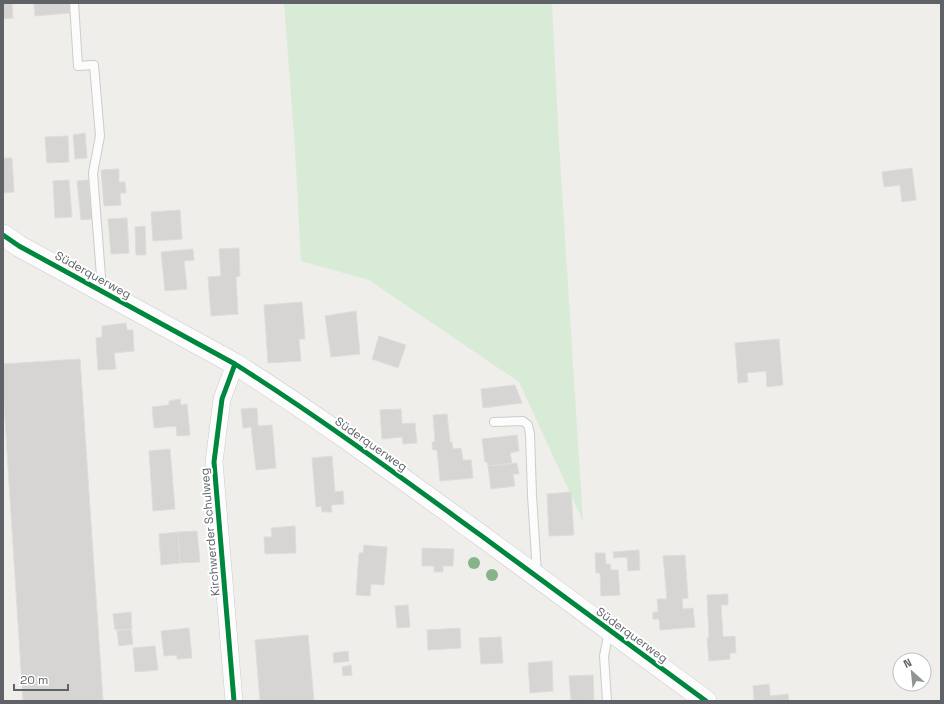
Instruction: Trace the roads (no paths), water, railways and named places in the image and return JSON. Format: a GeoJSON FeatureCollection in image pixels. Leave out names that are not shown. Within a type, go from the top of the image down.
{"type":"FeatureCollection","features":[{"type":"Feature","properties":{"kind":"street","name":"Süderquerweg"},"geometry":{"type":"LineString","coordinates":[[3,235],[235,364],[339,434],[706,701]]}},
{"type":"Feature","properties":{"kind":"street","name":"Kirchwerder Schulweg"},"geometry":{"type":"LineString","coordinates":[[234,701],[214,462],[222,399],[235,364]]}},
{"type":"Feature","properties":{"kind":"lane"},"geometry":{"type":"LineString","coordinates":[[74,3],[78,66],[94,65],[100,136],[93,173],[102,291]]}},
{"type":"Feature","properties":{"kind":"lane"},"geometry":{"type":"LineString","coordinates":[[494,422],[523,421],[528,425],[530,434],[537,577]]}},
{"type":"Feature","properties":{"kind":"lane"},"geometry":{"type":"LineString","coordinates":[[607,701],[604,656],[609,630]]}}]}
